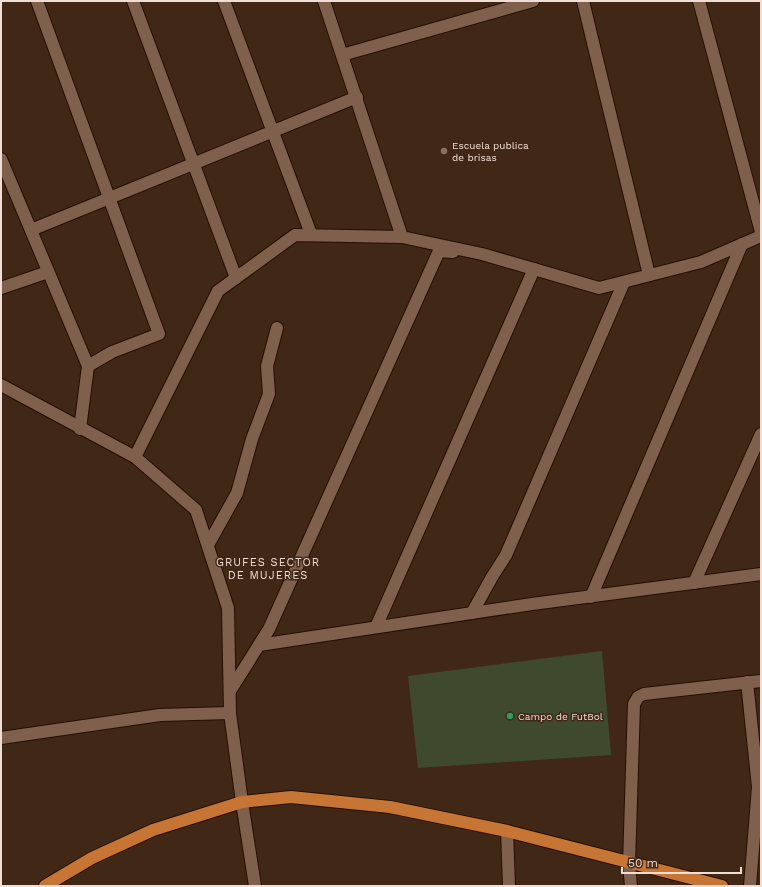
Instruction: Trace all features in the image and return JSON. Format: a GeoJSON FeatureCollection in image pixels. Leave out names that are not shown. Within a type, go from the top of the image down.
{"type":"FeatureCollection","features":[{"type":"Feature","properties":{"kind":"main road"},"geometry":{"type":"LineString","coordinates":[[45,886],[92,858],[153,830],[242,802],[291,797],[390,807],[507,831],[629,864],[722,886]]}},
{"type":"Feature","properties":{"kind":"street"},"geometry":{"type":"LineString","coordinates":[[37,1],[159,334],[112,352],[88,366]]}},
{"type":"Feature","properties":{"kind":"street"},"geometry":{"type":"LineString","coordinates":[[133,1],[236,278]]}},
{"type":"Feature","properties":{"kind":"street"},"geometry":{"type":"LineString","coordinates":[[224,1],[311,234]]}},
{"type":"Feature","properties":{"kind":"street"},"geometry":{"type":"LineString","coordinates":[[324,1],[402,237]]}},
{"type":"Feature","properties":{"kind":"street"},"geometry":{"type":"LineString","coordinates":[[342,55],[498,6],[533,1]]}},
{"type":"Feature","properties":{"kind":"street"},"geometry":{"type":"LineString","coordinates":[[583,1],[650,275]]}},
{"type":"Feature","properties":{"kind":"street"},"geometry":{"type":"LineString","coordinates":[[699,1],[761,232]]}},
{"type":"Feature","properties":{"kind":"street"},"geometry":{"type":"LineString","coordinates":[[31,230],[357,98]]}},
{"type":"Feature","properties":{"kind":"street"},"geometry":{"type":"LineString","coordinates":[[1,159],[88,366],[80,429]]}},
{"type":"Feature","properties":{"kind":"street"},"geometry":{"type":"LineString","coordinates":[[135,457],[218,291],[295,235],[311,234],[402,237],[482,254],[599,288],[702,262],[761,236]]}},
{"type":"Feature","properties":{"kind":"street"},"geometry":{"type":"LineString","coordinates":[[591,597],[742,244]]}},
{"type":"Feature","properties":{"kind":"street"},"geometry":{"type":"LineString","coordinates":[[230,691],[268,629],[439,251],[482,254]]}},
{"type":"Feature","properties":{"kind":"street"},"geometry":{"type":"LineString","coordinates":[[376,627],[534,269]]}},
{"type":"Feature","properties":{"kind":"street"},"geometry":{"type":"LineString","coordinates":[[1,288],[48,272]]}},
{"type":"Feature","properties":{"kind":"street"},"geometry":{"type":"LineString","coordinates":[[472,613],[506,554],[624,282]]}},
{"type":"Feature","properties":{"kind":"street"},"geometry":{"type":"LineString","coordinates":[[208,545],[237,493],[252,438],[269,394],[267,366],[277,328]]}},
{"type":"Feature","properties":{"kind":"street"},"geometry":{"type":"LineString","coordinates":[[1,385],[80,429],[135,457],[196,510],[228,608],[230,713],[255,886]]}},
{"type":"Feature","properties":{"kind":"street"},"geometry":{"type":"LineString","coordinates":[[694,583],[761,434]]}},
{"type":"Feature","properties":{"kind":"street"},"geometry":{"type":"LineString","coordinates":[[259,645],[472,613],[761,574]]}},
{"type":"Feature","properties":{"kind":"street"},"geometry":{"type":"LineString","coordinates":[[631,886],[629,864],[634,704],[638,697],[644,694],[761,681]]}},
{"type":"Feature","properties":{"kind":"street"},"geometry":{"type":"LineString","coordinates":[[748,682],[758,787],[750,886]]}},
{"type":"Feature","properties":{"kind":"street"},"geometry":{"type":"LineString","coordinates":[[1,738],[160,715],[230,713]]}},
{"type":"Feature","properties":{"kind":"street"},"geometry":{"type":"LineString","coordinates":[[507,831],[510,886]]}},
{"type":"Feature","properties":{"kind":"green space","name":"Campo de FutBol"},"geometry":{"type":"Polygon","coordinates":[[[602,651],[611,755],[418,768],[408,676],[602,651]]]}},
{"type":"Feature","properties":{"kind":"place","name":"Escuela publica de brisas"},"geometry":{"type":"Point","coordinates":[444,151]}},
{"type":"Feature","properties":{"kind":"place","name":"Campo de FutBol"},"geometry":{"type":"Point","coordinates":[510,716]}},
{"type":"Feature","properties":{"kind":"district","name":"GRUFES SECTOR DE MUJERES"},"geometry":{"type":"Point","coordinates":[268,568]}}]}
